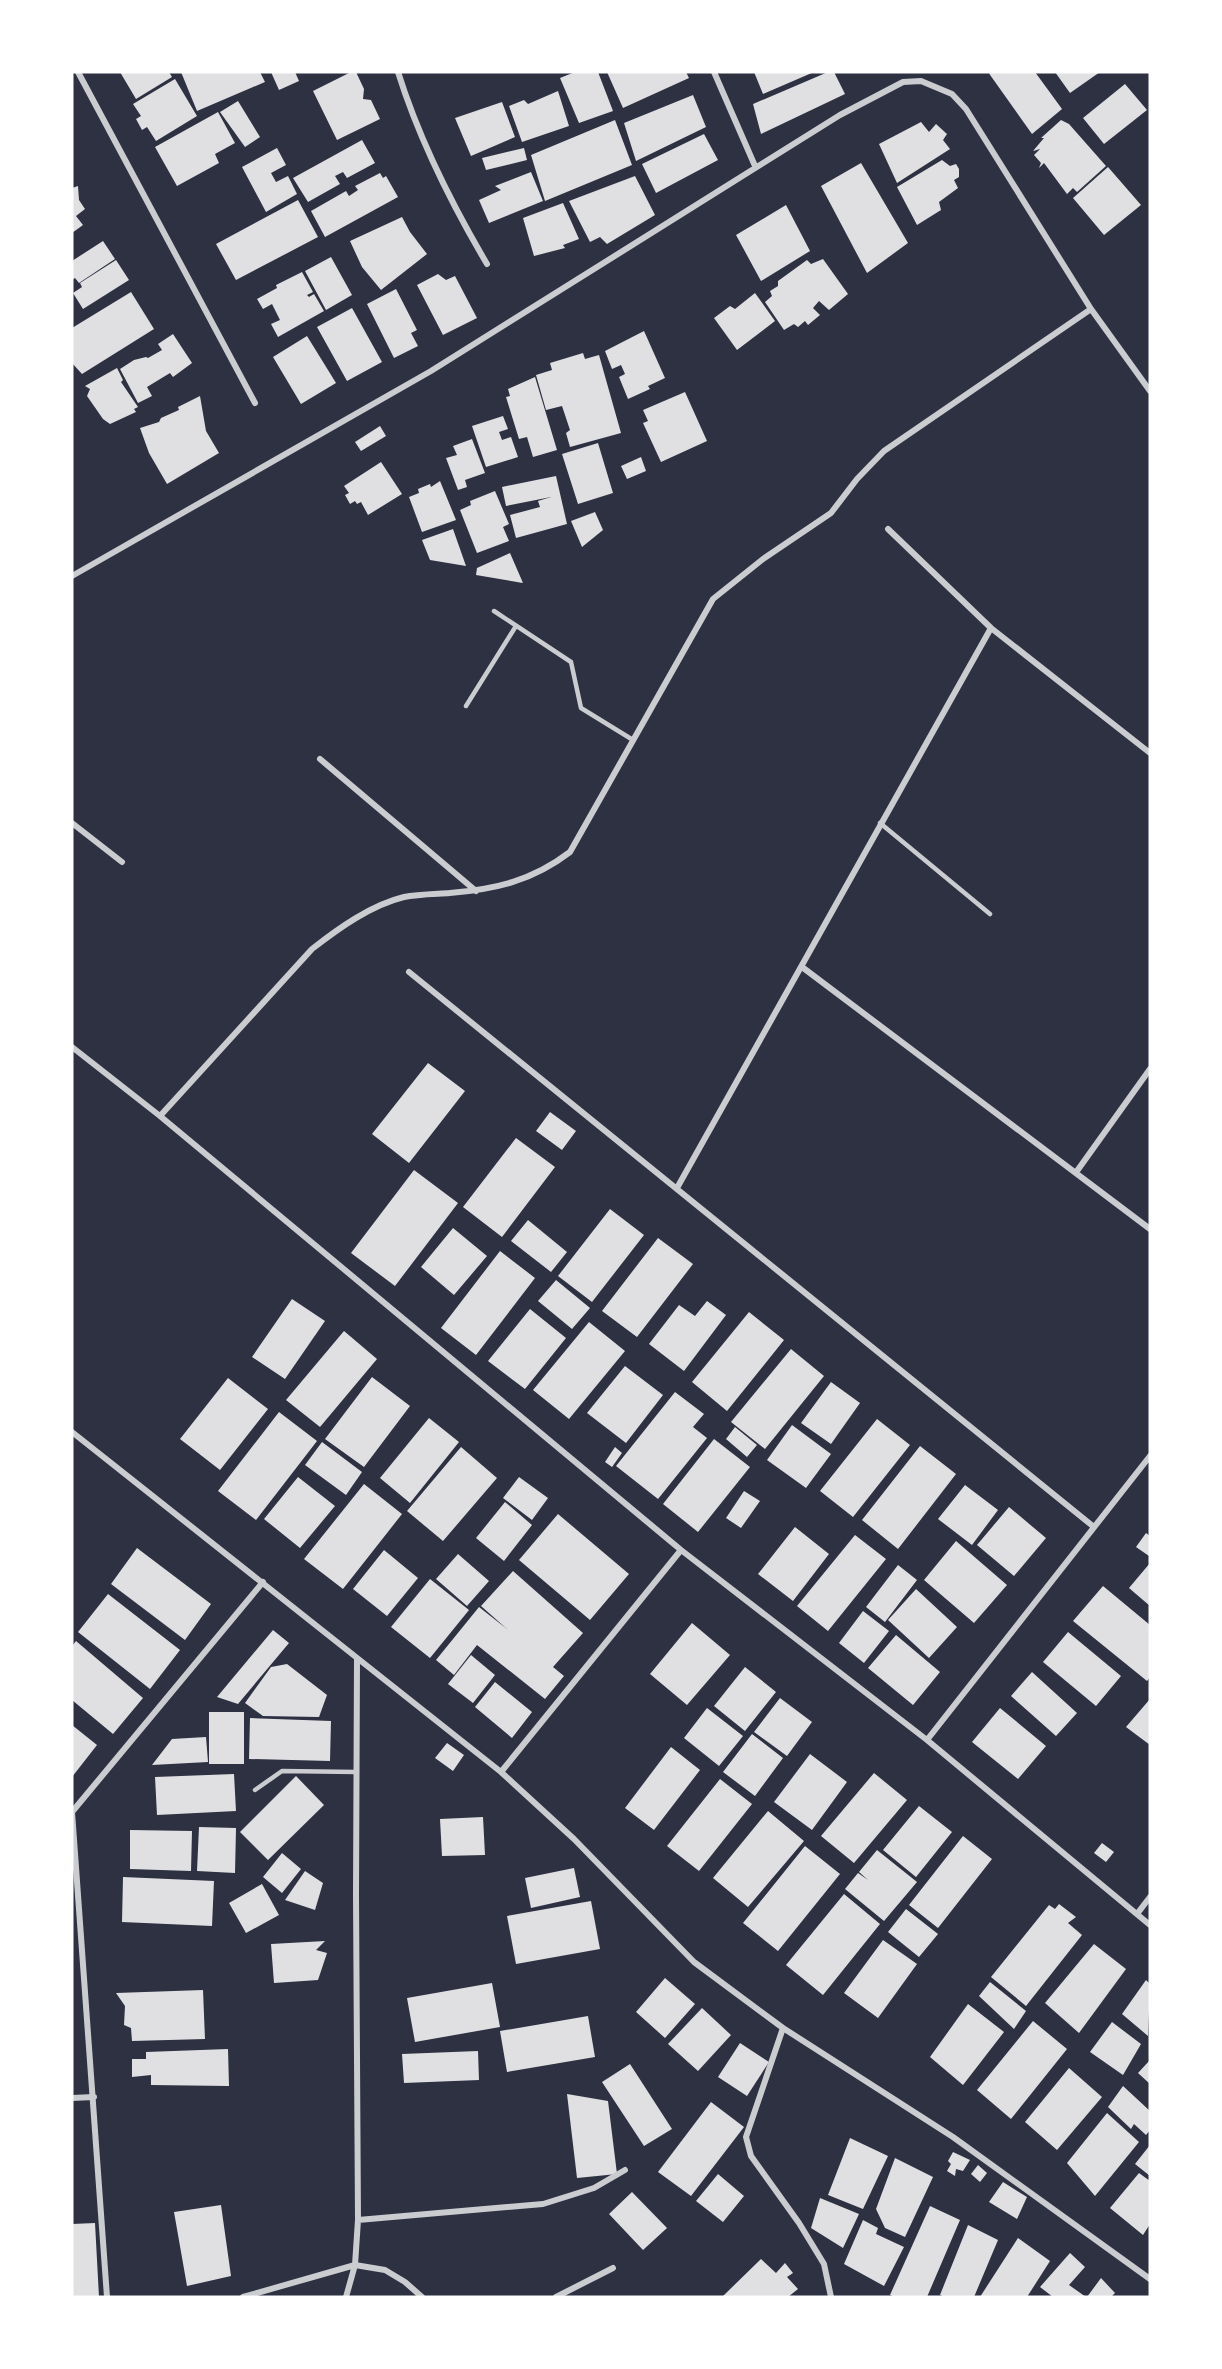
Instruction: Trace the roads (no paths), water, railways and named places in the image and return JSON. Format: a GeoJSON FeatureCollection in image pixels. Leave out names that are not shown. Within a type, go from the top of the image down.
{"type":"FeatureCollection","features":[{"type":"Feature","properties":{"kind":"street"},"geometry":{"type":"LineString","coordinates":[[78,72],[255,403]]}},
{"type":"Feature","properties":{"kind":"street"},"geometry":{"type":"LineString","coordinates":[[398,72],[409,106],[456,212],[487,264]]}},
{"type":"Feature","properties":{"kind":"street"},"geometry":{"type":"LineString","coordinates":[[714,72],[755,166]]}},
{"type":"Feature","properties":{"kind":"street"},"geometry":{"type":"LineString","coordinates":[[72,576],[431,371],[755,166],[840,115],[903,82],[921,81],[937,86],[952,94],[966,109],[1091,309],[1150,391]]}},
{"type":"Feature","properties":{"kind":"street"},"geometry":{"type":"LineString","coordinates":[[160,1116],[312,949],[333,933],[371,910],[404,897],[500,888],[541,870],[570,852],[712,599],[763,559],[831,513],[857,479],[884,451],[1091,309]]}},
{"type":"Feature","properties":{"kind":"street"},"geometry":{"type":"LineString","coordinates":[[888,529],[991,628],[1150,753]]}},
{"type":"Feature","properties":{"kind":"street"},"geometry":{"type":"LineString","coordinates":[[677,1188],[991,628]]}},
{"type":"Feature","properties":{"kind":"street"},"geometry":{"type":"LineString","coordinates":[[320,759],[476,891]]}},
{"type":"Feature","properties":{"kind":"street"},"geometry":{"type":"LineString","coordinates":[[72,823],[122,862]]}},
{"type":"Feature","properties":{"kind":"street"},"geometry":{"type":"LineString","coordinates":[[802,967],[1077,1171],[1150,1229]]}},
{"type":"Feature","properties":{"kind":"street"},"geometry":{"type":"LineString","coordinates":[[409,972],[1094,1527]]}},
{"type":"Feature","properties":{"kind":"street"},"geometry":{"type":"LineString","coordinates":[[72,1047],[160,1116],[681,1550],[927,1740],[1150,1925]]}},
{"type":"Feature","properties":{"kind":"street"},"geometry":{"type":"LineString","coordinates":[[1077,1171],[1150,1069]]}},
{"type":"Feature","properties":{"kind":"street"},"geometry":{"type":"LineString","coordinates":[[72,1432],[501,1772],[574,1839],[694,1962],[783,2028],[953,2137],[1150,2280]]}},
{"type":"Feature","properties":{"kind":"street"},"geometry":{"type":"LineString","coordinates":[[927,1740],[1150,1456]]}},
{"type":"Feature","properties":{"kind":"street"},"geometry":{"type":"LineString","coordinates":[[501,1772],[681,1550]]}},
{"type":"Feature","properties":{"kind":"street"},"geometry":{"type":"LineString","coordinates":[[107,2297],[72,1812],[263,1582]]}},
{"type":"Feature","properties":{"kind":"street"},"geometry":{"type":"LineString","coordinates":[[346,2297],[355,2265],[358,2220],[357,1659]]}},
{"type":"Feature","properties":{"kind":"street"},"geometry":{"type":"LineString","coordinates":[[1137,1914],[1150,1897]]}},
{"type":"Feature","properties":{"kind":"street"},"geometry":{"type":"LineString","coordinates":[[783,2028],[746,2137],[751,2156],[799,2223],[824,2264],[831,2297]]}},
{"type":"Feature","properties":{"kind":"street"},"geometry":{"type":"LineString","coordinates":[[72,2098],[94,2097]]}},
{"type":"Feature","properties":{"kind":"street"},"geometry":{"type":"LineString","coordinates":[[358,2220],[543,2204],[594,2188],[625,2170]]}},
{"type":"Feature","properties":{"kind":"street"},"geometry":{"type":"LineString","coordinates":[[243,2297],[355,2265],[385,2270],[405,2282],[422,2297]]}},
{"type":"Feature","properties":{"kind":"street"},"geometry":{"type":"LineString","coordinates":[[556,2297],[613,2268]]}},
{"type":"Feature","properties":{"kind":"lane"},"geometry":{"type":"LineString","coordinates":[[494,611],[571,662],[581,708],[633,740]]}},
{"type":"Feature","properties":{"kind":"lane"},"geometry":{"type":"LineString","coordinates":[[466,706],[516,626]]}},
{"type":"Feature","properties":{"kind":"lane"},"geometry":{"type":"LineString","coordinates":[[880,823],[990,914]]}},
{"type":"Feature","properties":{"kind":"lane"},"geometry":{"type":"LineString","coordinates":[[255,1790],[282,1771],[357,1772]]}}]}
